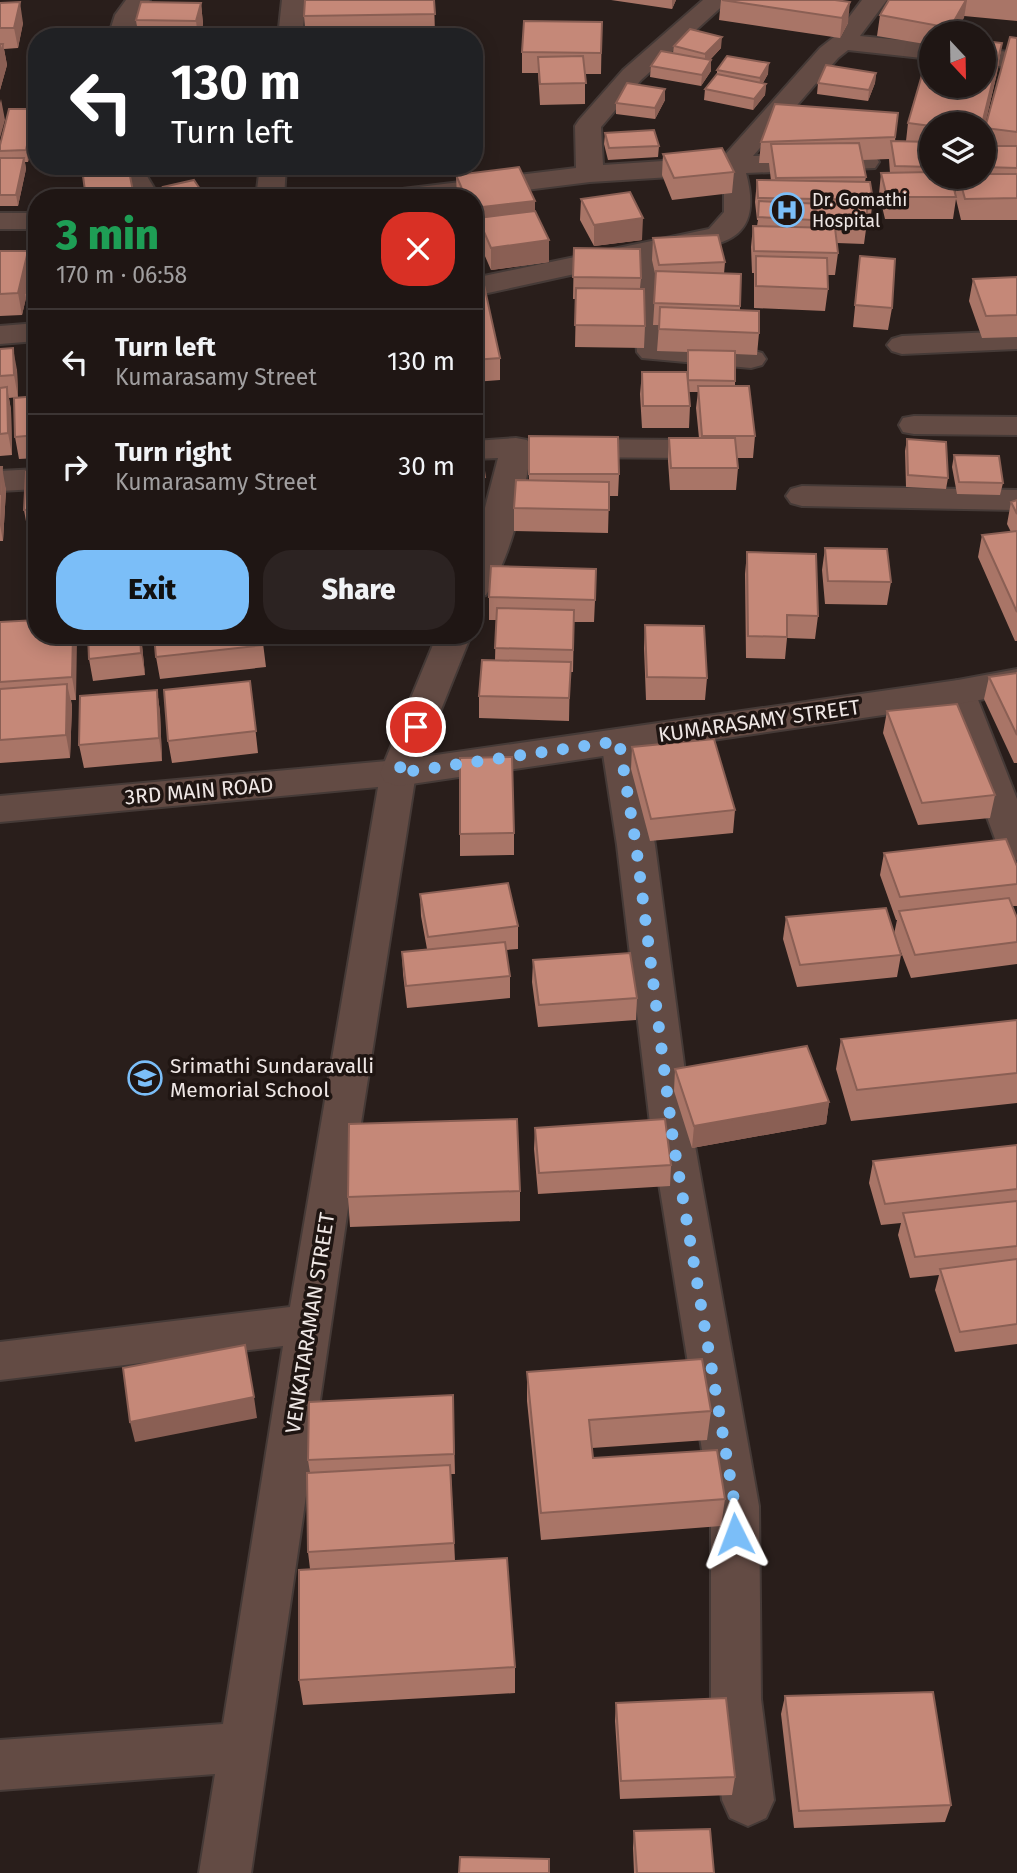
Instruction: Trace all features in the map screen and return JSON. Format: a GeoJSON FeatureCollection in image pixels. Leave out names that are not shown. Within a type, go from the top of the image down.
{"type":"FeatureCollection","features":[{"type":"Feature","properties":{"kind":"street"},"geometry":{"type":"LineString","coordinates":[[123,28],[127,15],[138,0]]}},
{"type":"Feature","properties":{"kind":"street"},"geometry":{"type":"LineString","coordinates":[[291,28],[295,0]]}},
{"type":"Feature","properties":{"kind":"street"},"geometry":{"type":"LineString","coordinates":[[590,174],[588,126],[632,75],[717,0]]}},
{"type":"Feature","properties":{"kind":"street"},"geometry":{"type":"LineString","coordinates":[[731,165],[829,53],[843,42],[875,0]]}},
{"type":"Feature","properties":{"kind":"street"},"geometry":{"type":"LineString","coordinates":[[843,42],[919,50]]}},
{"type":"Feature","properties":{"kind":"street"},"geometry":{"type":"LineString","coordinates":[[996,58],[1017,61]]}},
{"type":"Feature","properties":{"kind":"street"},"geometry":{"type":"LineString","coordinates":[[468,189],[590,174],[731,165],[866,162]]}},
{"type":"Feature","properties":{"kind":"street"},"geometry":{"type":"LineString","coordinates":[[483,285],[718,235],[733,226],[740,204],[731,165]]}},
{"type":"Feature","properties":{"kind":"street"},"geometry":{"type":"LineString","coordinates":[[0,221],[28,221]]}},
{"type":"Feature","properties":{"kind":"street"},"geometry":{"type":"LineString","coordinates":[[643,251],[652,352],[751,359]]}},
{"type":"Feature","properties":{"kind":"street"},"geometry":{"type":"LineString","coordinates":[[0,335],[28,333]]}},
{"type":"Feature","properties":{"kind":"street"},"geometry":{"type":"LineString","coordinates":[[902,345],[1017,340]]}},
{"type":"Feature","properties":{"kind":"street"},"geometry":{"type":"LineString","coordinates":[[915,425],[1017,426]]}},
{"type":"Feature","properties":{"kind":"street"},"geometry":{"type":"LineString","coordinates":[[483,571],[491,556],[516,447]]}},
{"type":"Feature","properties":{"kind":"street"},"geometry":{"type":"LineString","coordinates":[[483,449],[516,447],[689,449]]}},
{"type":"Feature","properties":{"kind":"street"},"geometry":{"type":"LineString","coordinates":[[0,481],[28,479]]}},
{"type":"Feature","properties":{"kind":"street"},"geometry":{"type":"LineString","coordinates":[[802,496],[1017,500]]}},
{"type":"Feature","properties":{"kind":"street"},"geometry":{"type":"LineString","coordinates":[[398,773],[450,644]]}},
{"type":"Feature","properties":{"kind":"street","name":"KUMARASAMY STREET"},"geometry":{"type":"LineString","coordinates":[[398,773],[958,692],[1017,681]]}},
{"type":"Feature","properties":{"kind":"street"},"geometry":{"type":"LineString","coordinates":[[958,692],[1017,847]]}},
{"type":"Feature","properties":{"kind":"street"},"geometry":{"type":"LineString","coordinates":[[619,741],[636,845],[673,1140],[735,1506],[736,1699],[748,1800]]}},
{"type":"Feature","properties":{"kind":"street","name":"3RD MAIN ROAD"},"geometry":{"type":"LineString","coordinates":[[0,809],[398,773]]}},
{"type":"Feature","properties":{"kind":"street","name":"VENKATARAMAN STREET"},"geometry":{"type":"LineString","coordinates":[[225,1873],[309,1324],[398,773]]}},
{"type":"Feature","properties":{"kind":"street"},"geometry":{"type":"LineString","coordinates":[[0,1360],[309,1324]]}},
{"type":"Feature","properties":{"kind":"street"},"geometry":{"type":"LineString","coordinates":[[0,1765],[246,1747]]}},
{"type":"Feature","properties":{"kind":"building"},"geometry":{"type":"Polygon","coordinates":[[[305,0],[434,0],[435,14],[304,16],[305,0]]]}},
{"type":"Feature","properties":{"kind":"building"},"geometry":{"type":"Polygon","coordinates":[[[722,0],[835,0],[850,2],[842,18],[722,0]]]}},
{"type":"Feature","properties":{"kind":"building"},"geometry":{"type":"Polygon","coordinates":[[[889,0],[966,0],[954,21],[919,22],[880,15],[889,0]]]}},
{"type":"Feature","properties":{"kind":"building"},"geometry":{"type":"Polygon","coordinates":[[[20,2],[14,28],[0,28],[0,3],[20,2]]]}},
{"type":"Feature","properties":{"kind":"building"},"geometry":{"type":"Polygon","coordinates":[[[141,2],[201,3],[196,21],[136,20],[141,2]]]}},
{"type":"Feature","properties":{"kind":"building"},"geometry":{"type":"Polygon","coordinates":[[[524,21],[602,22],[601,53],[522,52],[524,21]]]}},
{"type":"Feature","properties":{"kind":"building"},"geometry":{"type":"Polygon","coordinates":[[[690,29],[722,37],[705,54],[674,46],[690,29]]]}},
{"type":"Feature","properties":{"kind":"building"},"geometry":{"type":"Polygon","coordinates":[[[1010,37],[1017,38],[1017,132],[996,129],[996,112],[989,112],[993,98],[996,98],[996,88],[1010,37]]]}},
{"type":"Feature","properties":{"kind":"building"},"geometry":{"type":"Polygon","coordinates":[[[996,42],[1002,43],[996,67],[996,42]]]}},
{"type":"Feature","properties":{"kind":"building"},"geometry":{"type":"Polygon","coordinates":[[[661,51],[711,60],[702,75],[651,66],[661,51]]]}},
{"type":"Feature","properties":{"kind":"building"},"geometry":{"type":"Polygon","coordinates":[[[583,56],[586,83],[540,84],[538,57],[583,56]]]}},
{"type":"Feature","properties":{"kind":"building"},"geometry":{"type":"Polygon","coordinates":[[[727,56],[769,63],[760,78],[717,70],[727,56]]]}},
{"type":"Feature","properties":{"kind":"building"},"geometry":{"type":"Polygon","coordinates":[[[826,65],[876,73],[869,90],[818,83],[826,65]]]}},
{"type":"Feature","properties":{"kind":"building"},"geometry":{"type":"Polygon","coordinates":[[[717,74],[766,84],[754,99],[705,89],[717,74]]]}},
{"type":"Feature","properties":{"kind":"building"},"geometry":{"type":"Polygon","coordinates":[[[627,83],[665,89],[655,108],[616,103],[627,83]]]}},
{"type":"Feature","properties":{"kind":"building"},"geometry":{"type":"Polygon","coordinates":[[[919,85],[919,98],[988,98],[985,112],[919,112],[919,124],[908,123],[919,85]]]}},
{"type":"Feature","properties":{"kind":"building"},"geometry":{"type":"Polygon","coordinates":[[[775,104],[898,113],[895,137],[761,142],[775,104]]]}},
{"type":"Feature","properties":{"kind":"building"},"geometry":{"type":"Polygon","coordinates":[[[9,109],[28,109],[26,150],[0,151],[9,109]]]}},
{"type":"Feature","properties":{"kind":"building"},"geometry":{"type":"Polygon","coordinates":[[[654,130],[659,146],[609,148],[605,133],[654,130]]]}},
{"type":"Feature","properties":{"kind":"building"},"geometry":{"type":"Polygon","coordinates":[[[891,141],[919,142],[919,167],[895,166],[891,141]]]}},
{"type":"Feature","properties":{"kind":"building"},"geometry":{"type":"Polygon","coordinates":[[[859,143],[866,177],[776,178],[771,144],[859,143]]]}},
{"type":"Feature","properties":{"kind":"building"},"geometry":{"type":"Polygon","coordinates":[[[996,146],[1017,146],[1017,168],[996,167],[996,146]]]}},
{"type":"Feature","properties":{"kind":"building"},"geometry":{"type":"Polygon","coordinates":[[[722,148],[734,172],[674,178],[663,154],[722,148]]]}},
{"type":"Feature","properties":{"kind":"building"},"geometry":{"type":"Polygon","coordinates":[[[0,158],[24,158],[16,195],[0,195],[0,158]]]}},
{"type":"Feature","properties":{"kind":"building"},"geometry":{"type":"Polygon","coordinates":[[[519,167],[535,201],[483,207],[483,189],[462,189],[456,175],[483,175],[483,172],[519,167]]]}},
{"type":"Feature","properties":{"kind":"building"},"geometry":{"type":"Polygon","coordinates":[[[919,172],[919,189],[954,189],[956,197],[887,197],[881,173],[919,172]]]}},
{"type":"Feature","properties":{"kind":"building"},"geometry":{"type":"Polygon","coordinates":[[[996,174],[1017,174],[1017,198],[965,199],[962,189],[996,189],[996,174]]]}},
{"type":"Feature","properties":{"kind":"building"},"geometry":{"type":"Polygon","coordinates":[[[130,175],[133,189],[85,189],[83,176],[130,175]]]}},
{"type":"Feature","properties":{"kind":"building"},"geometry":{"type":"Polygon","coordinates":[[[194,180],[200,189],[164,189],[163,187],[194,180]]]}},
{"type":"Feature","properties":{"kind":"building"},"geometry":{"type":"Polygon","coordinates":[[[757,180],[870,182],[873,200],[758,198],[757,180]]]}},
{"type":"Feature","properties":{"kind":"building"},"geometry":{"type":"Polygon","coordinates":[[[630,192],[643,218],[594,225],[581,199],[630,192]]]}},
{"type":"Feature","properties":{"kind":"building"},"geometry":{"type":"Polygon","coordinates":[[[759,201],[867,206],[867,223],[758,217],[759,201]]]}},
{"type":"Feature","properties":{"kind":"building"},"geometry":{"type":"Polygon","coordinates":[[[535,211],[549,240],[491,248],[483,230],[483,217],[535,211]]]}},
{"type":"Feature","properties":{"kind":"building"},"geometry":{"type":"Polygon","coordinates":[[[753,226],[835,228],[838,253],[754,251],[753,226]]]}},
{"type":"Feature","properties":{"kind":"building"},"geometry":{"type":"Polygon","coordinates":[[[718,235],[725,262],[659,265],[653,238],[718,235]]]}},
{"type":"Feature","properties":{"kind":"building"},"geometry":{"type":"Polygon","coordinates":[[[574,248],[640,249],[641,278],[573,277],[574,248]]]}},
{"type":"Feature","properties":{"kind":"building"},"geometry":{"type":"Polygon","coordinates":[[[0,251],[28,251],[18,293],[0,294],[0,251]]]}},
{"type":"Feature","properties":{"kind":"building"},"geometry":{"type":"Polygon","coordinates":[[[756,256],[827,258],[828,289],[756,286],[756,256]]]}},
{"type":"Feature","properties":{"kind":"building"},"geometry":{"type":"Polygon","coordinates":[[[860,256],[895,259],[892,308],[855,305],[860,256]]]}},
{"type":"Feature","properties":{"kind":"building"},"geometry":{"type":"Polygon","coordinates":[[[656,271],[741,274],[740,306],[654,303],[656,271]]]}},
{"type":"Feature","properties":{"kind":"building"},"geometry":{"type":"Polygon","coordinates":[[[1017,277],[1017,315],[986,316],[973,279],[1017,277]]]}},
{"type":"Feature","properties":{"kind":"building"},"geometry":{"type":"Polygon","coordinates":[[[483,285],[484,285],[500,358],[483,359],[483,285]]]}},
{"type":"Feature","properties":{"kind":"building"},"geometry":{"type":"Polygon","coordinates":[[[576,288],[644,289],[645,326],[575,325],[576,288]]]}},
{"type":"Feature","properties":{"kind":"building"},"geometry":{"type":"Polygon","coordinates":[[[660,307],[759,311],[759,333],[659,329],[660,307]]]}},
{"type":"Feature","properties":{"kind":"building"},"geometry":{"type":"Polygon","coordinates":[[[13,348],[14,375],[0,376],[0,349],[13,348]]]}},
{"type":"Feature","properties":{"kind":"building"},"geometry":{"type":"Polygon","coordinates":[[[688,350],[735,351],[735,381],[688,380],[688,350]]]}},
{"type":"Feature","properties":{"kind":"building"},"geometry":{"type":"Polygon","coordinates":[[[642,372],[687,372],[690,406],[643,406],[642,372]]]}},
{"type":"Feature","properties":{"kind":"building"},"geometry":{"type":"Polygon","coordinates":[[[698,386],[749,386],[755,436],[702,436],[698,386]]]}},
{"type":"Feature","properties":{"kind":"building"},"geometry":{"type":"Polygon","coordinates":[[[7,387],[8,433],[0,434],[0,388],[7,387]]]}},
{"type":"Feature","properties":{"kind":"building"},"geometry":{"type":"Polygon","coordinates":[[[28,397],[28,436],[15,437],[14,398],[28,397]]]}},
{"type":"Feature","properties":{"kind":"building"},"geometry":{"type":"Polygon","coordinates":[[[529,436],[618,437],[619,474],[529,474],[529,436]]]}},
{"type":"Feature","properties":{"kind":"building"},"geometry":{"type":"Polygon","coordinates":[[[669,438],[735,438],[738,468],[671,468],[669,438]]]}},
{"type":"Feature","properties":{"kind":"building"},"geometry":{"type":"Polygon","coordinates":[[[907,439],[946,442],[948,478],[908,475],[907,439]]]}},
{"type":"Feature","properties":{"kind":"building"},"geometry":{"type":"Polygon","coordinates":[[[954,455],[999,456],[1003,483],[959,482],[954,455]]]}},
{"type":"Feature","properties":{"kind":"building"},"geometry":{"type":"Polygon","coordinates":[[[26,472],[28,510],[24,510],[26,472]]]}},
{"type":"Feature","properties":{"kind":"building"},"geometry":{"type":"Polygon","coordinates":[[[516,480],[609,482],[609,510],[514,508],[516,480]]]}},
{"type":"Feature","properties":{"kind":"building"},"geometry":{"type":"Polygon","coordinates":[[[1017,500],[1017,514],[1011,502],[1017,500]]]}},
{"type":"Feature","properties":{"kind":"building"},"geometry":{"type":"Polygon","coordinates":[[[1017,531],[1017,612],[982,535],[1017,531]]]}},
{"type":"Feature","properties":{"kind":"building"},"geometry":{"type":"Polygon","coordinates":[[[825,548],[887,549],[891,582],[828,581],[825,548]]]}},
{"type":"Feature","properties":{"kind":"building"},"geometry":{"type":"Polygon","coordinates":[[[747,552],[816,554],[818,616],[787,615],[787,637],[748,636],[747,552]]]}},
{"type":"Feature","properties":{"kind":"building"},"geometry":{"type":"Polygon","coordinates":[[[491,566],[596,569],[595,600],[489,597],[491,566]]]}},
{"type":"Feature","properties":{"kind":"building"},"geometry":{"type":"Polygon","coordinates":[[[497,608],[574,610],[573,650],[495,648],[497,608]]]}},
{"type":"Feature","properties":{"kind":"building"},"geometry":{"type":"Polygon","coordinates":[[[28,620],[28,644],[73,644],[72,677],[0,682],[0,622],[28,620]]]}},
{"type":"Feature","properties":{"kind":"building"},"geometry":{"type":"Polygon","coordinates":[[[645,625],[704,626],[707,678],[647,677],[645,625]]]}},
{"type":"Feature","properties":{"kind":"building"},"geometry":{"type":"Polygon","coordinates":[[[88,644],[140,644],[141,653],[89,659],[88,644]]]}},
{"type":"Feature","properties":{"kind":"building"},"geometry":{"type":"Polygon","coordinates":[[[155,644],[264,645],[156,657],[155,644]]]}},
{"type":"Feature","properties":{"kind":"building"},"geometry":{"type":"Polygon","coordinates":[[[482,660],[571,662],[569,698],[479,696],[482,660]]]}},
{"type":"Feature","properties":{"kind":"building"},"geometry":{"type":"Polygon","coordinates":[[[1017,673],[1017,735],[989,677],[1017,673]]]}},
{"type":"Feature","properties":{"kind":"building"},"geometry":{"type":"Polygon","coordinates":[[[250,681],[256,731],[168,741],[164,690],[250,681]]]}},
{"type":"Feature","properties":{"kind":"building"},"geometry":{"type":"Polygon","coordinates":[[[67,684],[66,735],[0,740],[0,689],[67,684]]]}},
{"type":"Feature","properties":{"kind":"building"},"geometry":{"type":"Polygon","coordinates":[[[157,690],[159,738],[79,745],[80,696],[157,690]]]}},
{"type":"Feature","properties":{"kind":"building"},"geometry":{"type":"Polygon","coordinates":[[[957,704],[995,795],[922,803],[887,711],[957,704]]]}},
{"type":"Feature","properties":{"kind":"building"},"geometry":{"type":"Polygon","coordinates":[[[714,739],[735,810],[651,819],[632,747],[714,739]]]}},
{"type":"Feature","properties":{"kind":"building"},"geometry":{"type":"Polygon","coordinates":[[[512,757],[514,833],[460,834],[460,758],[512,757]]]}},
{"type":"Feature","properties":{"kind":"building"},"geometry":{"type":"Polygon","coordinates":[[[1006,839],[1017,866],[1017,884],[900,897],[884,853],[1006,839]]]}},
{"type":"Feature","properties":{"kind":"building"},"geometry":{"type":"Polygon","coordinates":[[[508,883],[518,926],[428,937],[420,894],[508,883]]]}},
{"type":"Feature","properties":{"kind":"building"},"geometry":{"type":"Polygon","coordinates":[[[1009,898],[1017,918],[1017,942],[915,955],[899,911],[1009,898]]]}},
{"type":"Feature","properties":{"kind":"building"},"geometry":{"type":"Polygon","coordinates":[[[886,908],[901,955],[800,965],[786,917],[886,908]]]}},
{"type":"Feature","properties":{"kind":"building"},"geometry":{"type":"Polygon","coordinates":[[[505,942],[510,976],[406,986],[402,952],[505,942]]]}},
{"type":"Feature","properties":{"kind":"building"},"geometry":{"type":"Polygon","coordinates":[[[630,953],[637,998],[539,1005],[533,960],[630,953]]]}},
{"type":"Feature","properties":{"kind":"building"},"geometry":{"type":"Polygon","coordinates":[[[1017,1020],[1017,1073],[857,1090],[841,1039],[1017,1020]]]}},
{"type":"Feature","properties":{"kind":"building"},"geometry":{"type":"Polygon","coordinates":[[[807,1046],[829,1102],[694,1126],[675,1069],[807,1046]]]}},
{"type":"Feature","properties":{"kind":"building"},"geometry":{"type":"Polygon","coordinates":[[[517,1119],[520,1191],[348,1197],[349,1124],[517,1119]]]}},
{"type":"Feature","properties":{"kind":"building"},"geometry":{"type":"Polygon","coordinates":[[[665,1119],[671,1165],[539,1173],[535,1128],[665,1119]]]}},
{"type":"Feature","properties":{"kind":"building"},"geometry":{"type":"Polygon","coordinates":[[[1017,1145],[1017,1189],[885,1204],[873,1161],[1017,1145]]]}},
{"type":"Feature","properties":{"kind":"building"},"geometry":{"type":"Polygon","coordinates":[[[1017,1201],[1017,1246],[915,1257],[903,1213],[1017,1201]]]}},
{"type":"Feature","properties":{"kind":"building"},"geometry":{"type":"Polygon","coordinates":[[[1017,1259],[1017,1324],[960,1332],[940,1269],[1017,1259]]]}},
{"type":"Feature","properties":{"kind":"building"},"geometry":{"type":"Polygon","coordinates":[[[245,1345],[254,1397],[130,1422],[123,1368],[245,1345]]]}},
{"type":"Feature","properties":{"kind":"building"},"geometry":{"type":"Polygon","coordinates":[[[702,1359],[711,1411],[589,1420],[593,1458],[717,1450],[725,1499],[541,1513],[527,1372],[702,1359]]]}},
{"type":"Feature","properties":{"kind":"building"},"geometry":{"type":"Polygon","coordinates":[[[453,1395],[454,1454],[308,1460],[309,1402],[453,1395]]]}},
{"type":"Feature","properties":{"kind":"building"},"geometry":{"type":"Polygon","coordinates":[[[450,1465],[454,1543],[308,1552],[307,1473],[450,1465]]]}},
{"type":"Feature","properties":{"kind":"building"},"geometry":{"type":"Polygon","coordinates":[[[507,1558],[515,1667],[299,1680],[299,1570],[507,1558]]]}},
{"type":"Feature","properties":{"kind":"building"},"geometry":{"type":"Polygon","coordinates":[[[933,1692],[951,1805],[799,1811],[785,1696],[933,1692]]]}},
{"type":"Feature","properties":{"kind":"building"},"geometry":{"type":"Polygon","coordinates":[[[726,1698],[735,1777],[621,1781],[616,1703],[726,1698]]]}},
{"type":"Feature","properties":{"kind":"building"},"geometry":{"type":"Polygon","coordinates":[[[710,1829],[714,1873],[637,1873],[634,1831],[710,1829]]]}},
{"type":"Feature","properties":{"kind":"building"},"geometry":{"type":"Polygon","coordinates":[[[460,1857],[549,1859],[549,1873],[459,1873],[460,1857]]]}},
{"type":"Feature","properties":{"kind":"place","name":"Dr. Gomathi Hospital"},"geometry":{"type":"Point","coordinates":[787,210]}},
{"type":"Feature","properties":{"kind":"place","name":"Srimathi Sundaravalli Memorial School"},"geometry":{"type":"Point","coordinates":[145,1078]}},
{"type":"Feature","properties":{"kind":"route"},"geometry":{"type":"LineString","coordinates":[[416,727],[398,773],[619,741],[636,845],[673,1140],[735,1506],[735,1534]]}}]}
